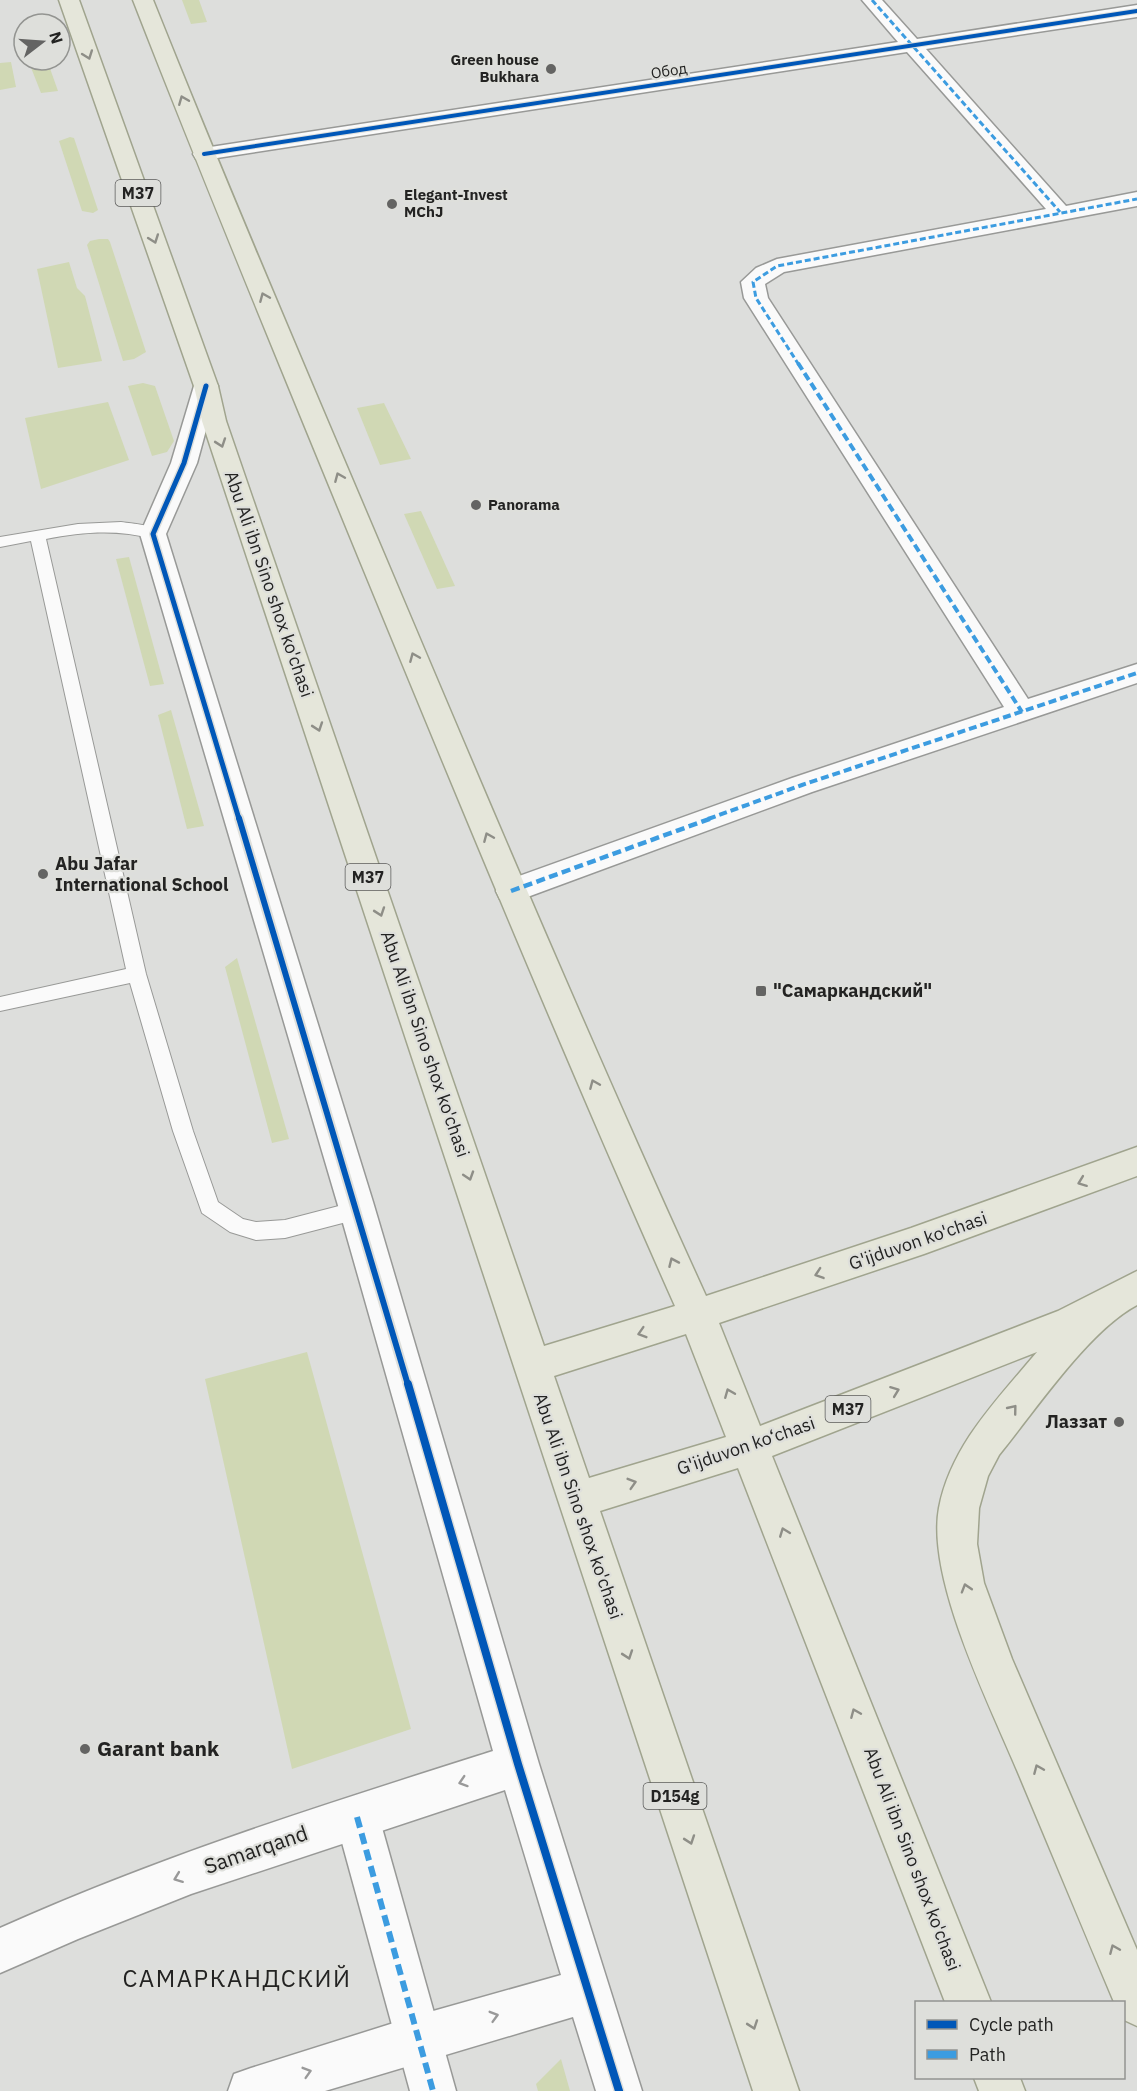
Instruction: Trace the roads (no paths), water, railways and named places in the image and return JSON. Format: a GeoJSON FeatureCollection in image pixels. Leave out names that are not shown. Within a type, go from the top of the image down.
{"type":"FeatureCollection","features":[{"type":"Feature","properties":{"kind":"main road","name":"Abu Ali ibn Sino shox ko'chasi"},"geometry":{"type":"LineString","coordinates":[[69,0],[207,386],[218,432],[776,2091]]}},
{"type":"Feature","properties":{"kind":"main road","name":"Abu Ali ibn Sino shox ko'chasi"},"geometry":{"type":"LineString","coordinates":[[143,0],[204,154],[511,891],[615,1133],[698,1315],[968,2001]]}},
{"type":"Feature","properties":{"kind":"main road","name":"G'ijduvon ko'chasi"},"geometry":{"type":"LineString","coordinates":[[698,1315],[981,1220],[1137,1161]]}},
{"type":"Feature","properties":{"kind":"main road"},"geometry":{"type":"LineString","coordinates":[[1125,1294],[1078,1330],[985,1443],[970,1473],[959,1508],[957,1544],[964,1583],[992,1661],[1137,2003]]}},
{"type":"Feature","properties":{"kind":"main road","name":"G'ijduvon ko‘chasi"},"geometry":{"type":"LineString","coordinates":[[576,1500],[751,1448],[1071,1322],[1125,1294]]}},
{"type":"Feature","properties":{"kind":"main road"},"geometry":{"type":"LineString","coordinates":[[531,1367],[698,1315]]}},
{"type":"Feature","properties":{"kind":"street"},"geometry":{"type":"LineString","coordinates":[[872,0],[1060,212]]}},
{"type":"Feature","properties":{"kind":"street","name":"Обод"},"geometry":{"type":"LineString","coordinates":[[204,154],[1137,11]]}},
{"type":"Feature","properties":{"kind":"street"},"geometry":{"type":"LineString","coordinates":[[1022,712],[756,298],[753,282],[777,266],[1137,199]]}},
{"type":"Feature","properties":{"kind":"street"},"geometry":{"type":"LineString","coordinates":[[207,386],[184,463],[153,534],[358,1210],[518,1764],[619,2091]]}},
{"type":"Feature","properties":{"kind":"street"},"geometry":{"type":"LineString","coordinates":[[511,891],[802,785],[1137,674]]}},
{"type":"Feature","properties":{"kind":"street","name":"Samarqand"},"geometry":{"type":"LineString","coordinates":[[0,1951],[55,1925],[236,1856],[518,1764]]}},
{"type":"Feature","properties":{"kind":"street"},"geometry":{"type":"LineString","coordinates":[[357,1816],[433,2091]]}},
{"type":"Feature","properties":{"kind":"street"},"geometry":{"type":"LineString","coordinates":[[251,2091],[419,2037],[588,1990]]}},
{"type":"Feature","properties":{"kind":"lane"},"geometry":{"type":"LineString","coordinates":[[0,542],[37,535],[116,528],[145,530],[153,534]]}},
{"type":"Feature","properties":{"kind":"lane"},"geometry":{"type":"LineString","coordinates":[[37,535],[137,974],[183,1131],[209,1207],[237,1226],[256,1231],[285,1229],[358,1210]]}},
{"type":"Feature","properties":{"kind":"lane"},"geometry":{"type":"LineString","coordinates":[[0,1004],[137,974]]}},
{"type":"Feature","properties":{"kind":"place","name":"Green house Bukhara"},"geometry":{"type":"Point","coordinates":[551,69]}},
{"type":"Feature","properties":{"kind":"place","name":"Elegant-Invest MChJ"},"geometry":{"type":"Point","coordinates":[392,204]}},
{"type":"Feature","properties":{"kind":"place","name":"Panorama"},"geometry":{"type":"Point","coordinates":[476,505]}},
{"type":"Feature","properties":{"kind":"place","name":"Abu Jafar International School"},"geometry":{"type":"Point","coordinates":[43,874]}},
{"type":"Feature","properties":{"kind":"place","name":"\"Самаркандский\""},"geometry":{"type":"Point","coordinates":[761,991]}},
{"type":"Feature","properties":{"kind":"place","name":"Лаззат"},"geometry":{"type":"Point","coordinates":[1119,1422]}},
{"type":"Feature","properties":{"kind":"place","name":"Garant bank"},"geometry":{"type":"Point","coordinates":[85,1749]}},
{"type":"Feature","properties":{"kind":"district","name":"САМАРКАНДСКИЙ"},"geometry":{"type":"Point","coordinates":[237,1979]}}]}
